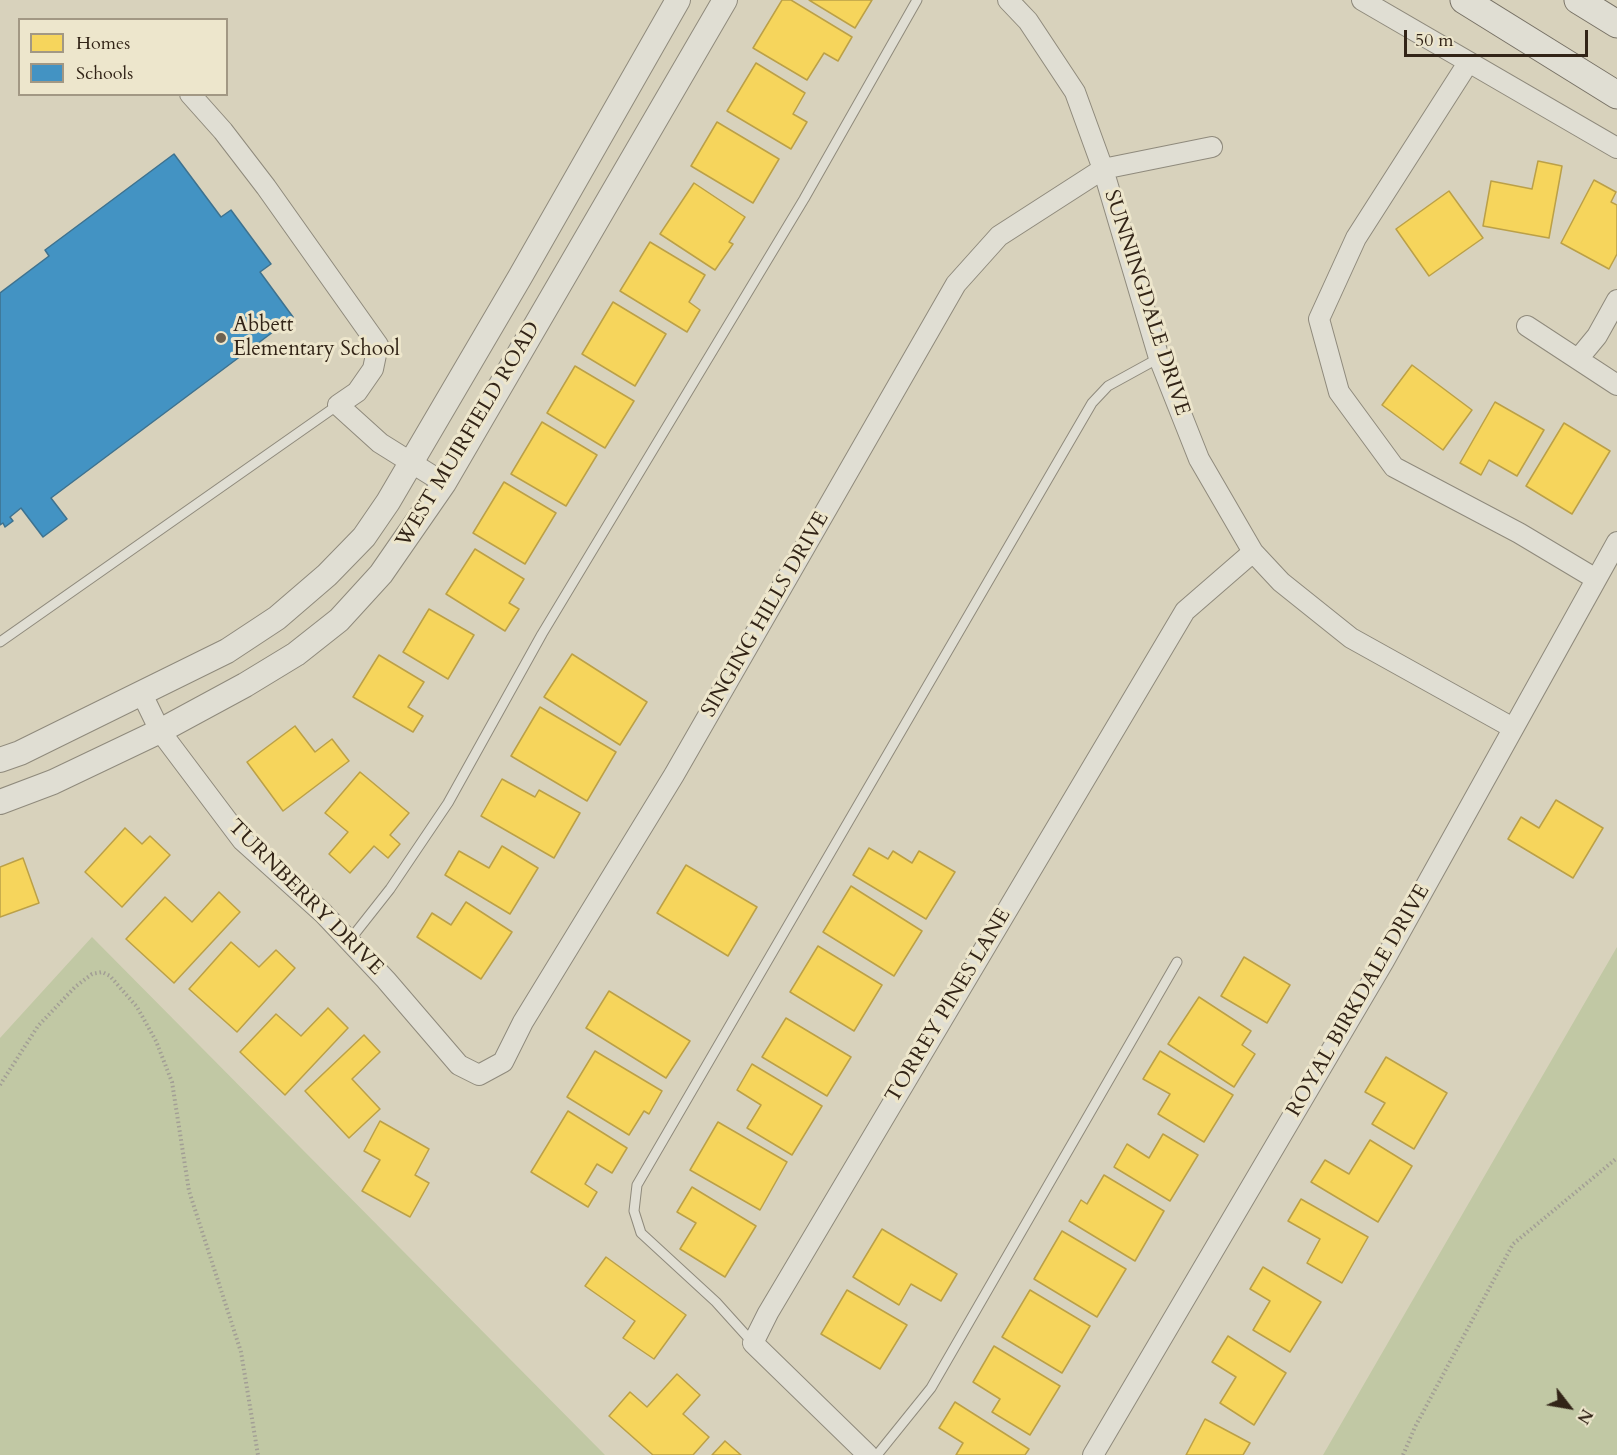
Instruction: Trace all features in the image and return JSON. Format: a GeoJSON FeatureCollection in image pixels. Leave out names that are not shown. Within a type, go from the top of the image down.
{"type":"FeatureCollection","features":[{"type":"Feature","properties":{"kind":"main road"},"geometry":{"type":"LineString","coordinates":[[1464,0],[1617,95]]}},
{"type":"Feature","properties":{"kind":"main road"},"geometry":{"type":"LineString","coordinates":[[1578,0],[1617,24]]}},
{"type":"Feature","properties":{"kind":"street","name":"WEST MUIRFIELD ROAD"},"geometry":{"type":"LineString","coordinates":[[0,760],[142,694],[227,651],[277,618],[327,575],[364,537],[388,502],[410,460],[520,277],[678,0]]}},
{"type":"Feature","properties":{"kind":"street","name":"WEST MUIRFIELD ROAD"},"geometry":{"type":"LineString","coordinates":[[0,802],[53,782],[159,731],[245,685],[296,654],[339,620],[381,574],[444,483],[725,0]]}},
{"type":"Feature","properties":{"kind":"street","name":"SUNNINGDALE DRIVE"},"geometry":{"type":"LineString","coordinates":[[1008,0],[1028,21],[1075,92],[1103,170],[1159,358],[1199,459],[1253,552],[1281,582],[1351,638],[1513,728]]}},
{"type":"Feature","properties":{"kind":"street"},"geometry":{"type":"LineString","coordinates":[[1362,0],[1617,148]]}},
{"type":"Feature","properties":{"kind":"street"},"geometry":{"type":"LineString","coordinates":[[1468,63],[1356,238],[1319,319],[1339,392],[1394,467],[1519,533],[1596,579]]}},
{"type":"Feature","properties":{"kind":"street"},"geometry":{"type":"LineString","coordinates":[[192,96],[223,131],[266,187],[378,345],[373,369],[357,392],[338,405],[380,443],[444,483]]}},
{"type":"Feature","properties":{"kind":"street"},"geometry":{"type":"LineString","coordinates":[[1103,170],[1212,147]]}},
{"type":"Feature","properties":{"kind":"street","name":"SINGING HILLS DRIVE"},"geometry":{"type":"LineString","coordinates":[[459,1065],[479,1075],[503,1062],[523,1023],[674,775],[956,284],[999,236],[1103,170]]}},
{"type":"Feature","properties":{"kind":"street"},"geometry":{"type":"LineString","coordinates":[[1578,359],[1597,336],[1617,300]]}},
{"type":"Feature","properties":{"kind":"street"},"geometry":{"type":"LineString","coordinates":[[1527,326],[1617,385]]}},
{"type":"Feature","properties":{"kind":"street","name":"ROYAL BIRKDALE DRIVE"},"geometry":{"type":"LineString","coordinates":[[1093,1455],[1384,961],[1617,542]]}},
{"type":"Feature","properties":{"kind":"street","name":"TORREY PINES LANE"},"geometry":{"type":"LineString","coordinates":[[753,1344],[786,1282],[1185,611],[1253,552]]}},
{"type":"Feature","properties":{"kind":"street","name":"TURNBERRY DRIVE"},"geometry":{"type":"LineString","coordinates":[[142,694],[159,731],[242,840],[349,941],[459,1065]]}},
{"type":"Feature","properties":{"kind":"street"},"geometry":{"type":"LineString","coordinates":[[753,1344],[868,1455]]}},
{"type":"Feature","properties":{"kind":"lane"},"geometry":{"type":"LineString","coordinates":[[349,941],[390,888],[448,803],[542,634],[804,198],[917,0]]}},
{"type":"Feature","properties":{"kind":"lane"},"geometry":{"type":"LineString","coordinates":[[753,1344],[716,1302],[641,1233],[634,1211],[637,1185],[1092,403],[1108,386],[1159,358]]}},
{"type":"Feature","properties":{"kind":"lane"},"geometry":{"type":"LineString","coordinates":[[0,642],[338,405]]}},
{"type":"Feature","properties":{"kind":"lane"},"geometry":{"type":"LineString","coordinates":[[878,1455],[937,1378],[1177,962]]}},
{"type":"Feature","properties":{"kind":"path"},"geometry":{"type":"LineString","coordinates":[[0,1085],[38,1026],[75,987],[92,974],[102,972],[110,976],[137,1007],[156,1041],[172,1082],[189,1191],[241,1352],[258,1455]]}},
{"type":"Feature","properties":{"kind":"path"},"geometry":{"type":"LineString","coordinates":[[1403,1455],[1415,1426],[1513,1244],[1617,1158]]}},
{"type":"Feature","properties":{"kind":"green space"},"geometry":{"type":"Polygon","coordinates":[[[92,937],[605,1455],[0,1455],[0,1038],[92,937]]]}},
{"type":"Feature","properties":{"kind":"green space"},"geometry":{"type":"Polygon","coordinates":[[[1617,947],[1617,1455],[1323,1455],[1617,947]]]}},
{"type":"Feature","properties":{"kind":"building: Homes"},"geometry":{"type":"Polygon","coordinates":[[[782,0],[791,0],[852,37],[838,61],[824,53],[807,80],[753,48],[782,0]]]}},
{"type":"Feature","properties":{"kind":"building: Homes"},"geometry":{"type":"Polygon","coordinates":[[[809,0],[872,0],[855,28],[809,0]]]}},
{"type":"Feature","properties":{"kind":"building: Homes"},"geometry":{"type":"Polygon","coordinates":[[[756,63],[805,93],[793,114],[807,122],[791,149],[727,111],[756,63]]]}},
{"type":"Feature","properties":{"kind":"building: Homes"},"geometry":{"type":"Polygon","coordinates":[[[717,122],[779,159],[753,203],[691,166],[717,122]]]}},
{"type":"Feature","properties":{"kind":"building: Homes"},"geometry":{"type":"Polygon","coordinates":[[[1538,161],[1562,166],[1549,238],[1483,226],[1491,181],[1532,189],[1538,161]]]}},
{"type":"Feature","properties":{"kind":"building: Homes"},"geometry":{"type":"Polygon","coordinates":[[[1594,180],[1616,192],[1611,202],[1617,205],[1617,254],[1609,269],[1561,243],[1594,180]]]}},
{"type":"Feature","properties":{"kind":"building: Homes"},"geometry":{"type":"Polygon","coordinates":[[[694,183],[745,217],[729,242],[733,244],[715,270],[660,234],[694,183]]]}},
{"type":"Feature","properties":{"kind":"building: Homes"},"geometry":{"type":"Polygon","coordinates":[[[1449,191],[1483,238],[1429,276],[1396,229],[1449,191]]]}},
{"type":"Feature","properties":{"kind":"building: Homes"},"geometry":{"type":"Polygon","coordinates":[[[650,242],[705,275],[689,302],[700,310],[687,332],[620,291],[650,242]]]}},
{"type":"Feature","properties":{"kind":"building: Homes"},"geometry":{"type":"Polygon","coordinates":[[[613,302],[666,334],[635,386],[582,354],[613,302]]]}},
{"type":"Feature","properties":{"kind":"building: Homes"},"geometry":{"type":"Polygon","coordinates":[[[1412,365],[1472,410],[1443,450],[1382,405],[1412,365]]]}},
{"type":"Feature","properties":{"kind":"building: Homes"},"geometry":{"type":"Polygon","coordinates":[[[575,366],[634,401],[605,448],[547,413],[575,366]]]}},
{"type":"Feature","properties":{"kind":"building: Homes"},"geometry":{"type":"Polygon","coordinates":[[[1495,402],[1544,430],[1517,476],[1489,460],[1481,475],[1460,463],[1495,402]]]}},
{"type":"Feature","properties":{"kind":"building: Homes"},"geometry":{"type":"Polygon","coordinates":[[[542,422],[597,455],[566,506],[511,474],[542,422]]]}},
{"type":"Feature","properties":{"kind":"building: Homes"},"geometry":{"type":"Polygon","coordinates":[[[1564,423],[1610,451],[1572,514],[1526,486],[1564,423]]]}},
{"type":"Feature","properties":{"kind":"building: Homes"},"geometry":{"type":"Polygon","coordinates":[[[504,482],[556,513],[525,564],[473,533],[504,482]]]}},
{"type":"Feature","properties":{"kind":"building: Homes"},"geometry":{"type":"Polygon","coordinates":[[[475,549],[524,579],[509,603],[519,609],[505,631],[446,594],[475,549]]]}},
{"type":"Feature","properties":{"kind":"building: Homes"},"geometry":{"type":"Polygon","coordinates":[[[429,609],[474,635],[448,679],[403,652],[429,609]]]}},
{"type":"Feature","properties":{"kind":"building: Homes"},"geometry":{"type":"Polygon","coordinates":[[[572,654],[647,702],[620,745],[544,697],[572,654]]]}},
{"type":"Feature","properties":{"kind":"building: Homes"},"geometry":{"type":"Polygon","coordinates":[[[379,655],[424,682],[408,707],[423,716],[413,732],[353,697],[379,655]]]}},
{"type":"Feature","properties":{"kind":"building: Homes"},"geometry":{"type":"Polygon","coordinates":[[[540,707],[616,752],[587,801],[511,756],[540,707]]]}},
{"type":"Feature","properties":{"kind":"building: Homes"},"geometry":{"type":"Polygon","coordinates":[[[295,726],[315,752],[332,739],[349,761],[283,811],[247,762],[295,726]]]}},
{"type":"Feature","properties":{"kind":"building: Homes"},"geometry":{"type":"Polygon","coordinates":[[[360,772],[409,813],[390,835],[400,844],[388,858],[374,846],[350,873],[329,854],[348,832],[325,813],[360,772]]]}},
{"type":"Feature","properties":{"kind":"building: Homes"},"geometry":{"type":"Polygon","coordinates":[[[502,779],[535,797],[539,790],[580,813],[554,858],[481,816],[502,779]]]}},
{"type":"Feature","properties":{"kind":"building: Homes"},"geometry":{"type":"Polygon","coordinates":[[[1556,800],[1603,828],[1573,878],[1508,839],[1521,817],[1539,828],[1556,800]]]}},
{"type":"Feature","properties":{"kind":"building: Homes"},"geometry":{"type":"Polygon","coordinates":[[[125,828],[142,844],[150,836],[170,855],[122,907],[85,872],[125,828]]]}},
{"type":"Feature","properties":{"kind":"building: Homes"},"geometry":{"type":"Polygon","coordinates":[[[502,846],[538,868],[510,914],[445,875],[459,851],[489,868],[502,846]]]}},
{"type":"Feature","properties":{"kind":"building: Homes"},"geometry":{"type":"Polygon","coordinates":[[[869,848],[888,859],[893,851],[912,863],[919,851],[955,872],[926,919],[853,875],[869,848]]]}},
{"type":"Feature","properties":{"kind":"building: Homes"},"geometry":{"type":"Polygon","coordinates":[[[23,858],[39,903],[0,917],[0,867],[23,858]]]}},
{"type":"Feature","properties":{"kind":"building: Homes"},"geometry":{"type":"Polygon","coordinates":[[[686,865],[757,907],[728,956],[657,913],[686,865]]]}},
{"type":"Feature","properties":{"kind":"building: Homes"},"geometry":{"type":"Polygon","coordinates":[[[851,886],[922,931],[894,976],[823,932],[851,886]]]}},
{"type":"Feature","properties":{"kind":"building: Homes"},"geometry":{"type":"Polygon","coordinates":[[[219,892],[240,912],[174,983],[126,939],[165,897],[192,922],[219,892]]]}},
{"type":"Feature","properties":{"kind":"building: Homes"},"geometry":{"type":"Polygon","coordinates":[[[466,902],[512,932],[481,979],[417,937],[432,913],[451,925],[466,902]]]}},
{"type":"Feature","properties":{"kind":"building: Homes"},"geometry":{"type":"Polygon","coordinates":[[[231,942],[259,967],[276,950],[295,968],[237,1032],[189,989],[231,942]]]}},
{"type":"Feature","properties":{"kind":"building: Homes"},"geometry":{"type":"Polygon","coordinates":[[[818,946],[882,985],[854,1031],[790,992],[818,946]]]}},
{"type":"Feature","properties":{"kind":"building: Homes"},"geometry":{"type":"Polygon","coordinates":[[[1244,957],[1290,985],[1267,1023],[1221,996],[1244,957]]]}},
{"type":"Feature","properties":{"kind":"building: Homes"},"geometry":{"type":"Polygon","coordinates":[[[609,991],[690,1041],[666,1078],[586,1028],[609,991]]]}},
{"type":"Feature","properties":{"kind":"building: Homes"},"geometry":{"type":"Polygon","coordinates":[[[1199,997],[1251,1031],[1242,1045],[1255,1054],[1234,1087],[1168,1044],[1199,997]]]}},
{"type":"Feature","properties":{"kind":"building: Homes"},"geometry":{"type":"Polygon","coordinates":[[[328,1008],[348,1028],[285,1095],[240,1052],[276,1014],[301,1036],[328,1008]]]}},
{"type":"Feature","properties":{"kind":"building: Homes"},"geometry":{"type":"Polygon","coordinates":[[[786,1018],[851,1057],[827,1096],[762,1057],[786,1018]]]}},
{"type":"Feature","properties":{"kind":"building: Homes"},"geometry":{"type":"Polygon","coordinates":[[[364,1035],[380,1052],[352,1079],[380,1109],[349,1138],[305,1091],[364,1035]]]}},
{"type":"Feature","properties":{"kind":"building: Homes"},"geometry":{"type":"Polygon","coordinates":[[[595,1051],[662,1091],[649,1114],[644,1111],[629,1135],[567,1097],[595,1051]]]}},
{"type":"Feature","properties":{"kind":"building: Homes"},"geometry":{"type":"Polygon","coordinates":[[[1160,1051],[1233,1095],[1204,1142],[1158,1114],[1170,1094],[1143,1079],[1160,1051]]]}},
{"type":"Feature","properties":{"kind":"building: Homes"},"geometry":{"type":"Polygon","coordinates":[[[1386,1057],[1447,1093],[1414,1149],[1372,1124],[1385,1103],[1365,1092],[1386,1057]]]}},
{"type":"Feature","properties":{"kind":"building: Homes"},"geometry":{"type":"Polygon","coordinates":[[[752,1064],[822,1106],[792,1155],[747,1128],[761,1105],[737,1090],[752,1064]]]}},
{"type":"Feature","properties":{"kind":"building: Homes"},"geometry":{"type":"Polygon","coordinates":[[[568,1111],[627,1148],[612,1173],[597,1164],[585,1184],[597,1192],[588,1207],[531,1172],[568,1111]]]}},
{"type":"Feature","properties":{"kind":"building: Homes"},"geometry":{"type":"Polygon","coordinates":[[[380,1121],[429,1149],[415,1175],[429,1183],[410,1217],[362,1191],[380,1160],[364,1151],[380,1121]]]}},
{"type":"Feature","properties":{"kind":"building: Homes"},"geometry":{"type":"Polygon","coordinates":[[[718,1122],[787,1162],[760,1210],[690,1170],[718,1122]]]}},
{"type":"Feature","properties":{"kind":"building: Homes"},"geometry":{"type":"Polygon","coordinates":[[[1163,1134],[1198,1155],[1170,1201],[1114,1167],[1127,1144],[1149,1158],[1163,1134]]]}},
{"type":"Feature","properties":{"kind":"building: Homes"},"geometry":{"type":"Polygon","coordinates":[[[1370,1140],[1412,1166],[1378,1222],[1311,1182],[1325,1160],[1349,1174],[1370,1140]]]}},
{"type":"Feature","properties":{"kind":"building: Homes"},"geometry":{"type":"Polygon","coordinates":[[[1104,1175],[1164,1211],[1135,1261],[1069,1221],[1081,1200],[1087,1204],[1104,1175]]]}},
{"type":"Feature","properties":{"kind":"building: Homes"},"geometry":{"type":"Polygon","coordinates":[[[692,1187],[756,1226],[725,1277],[680,1249],[696,1223],[677,1212],[692,1187]]]}},
{"type":"Feature","properties":{"kind":"building: Homes"},"geometry":{"type":"Polygon","coordinates":[[[1301,1199],[1368,1237],[1342,1283],[1307,1263],[1320,1239],[1288,1221],[1301,1199]]]}},
{"type":"Feature","properties":{"kind":"building: Homes"},"geometry":{"type":"Polygon","coordinates":[[[882,1229],[957,1274],[941,1301],[911,1284],[899,1305],[853,1277],[882,1229]]]}},
{"type":"Feature","properties":{"kind":"building: Homes"},"geometry":{"type":"Polygon","coordinates":[[[1062,1231],[1126,1269],[1097,1317],[1034,1279],[1062,1231]]]}},
{"type":"Feature","properties":{"kind":"building: Homes"},"geometry":{"type":"Polygon","coordinates":[[[606,1257],[686,1315],[654,1359],[623,1338],[635,1321],[585,1286],[606,1257]]]}},
{"type":"Feature","properties":{"kind":"building: Homes"},"geometry":{"type":"Polygon","coordinates":[[[1263,1267],[1321,1302],[1290,1352],[1253,1330],[1270,1301],[1250,1289],[1263,1267]]]}},
{"type":"Feature","properties":{"kind":"building: Homes"},"geometry":{"type":"Polygon","coordinates":[[[847,1290],[907,1325],[880,1369],[821,1334],[847,1290]]]}},
{"type":"Feature","properties":{"kind":"building: Homes"},"geometry":{"type":"Polygon","coordinates":[[[1030,1290],[1090,1326],[1062,1373],[1002,1337],[1030,1290]]]}},
{"type":"Feature","properties":{"kind":"building: Homes"},"geometry":{"type":"Polygon","coordinates":[[[1228,1336],[1286,1373],[1254,1425],[1220,1403],[1236,1377],[1212,1362],[1228,1336]]]}},
{"type":"Feature","properties":{"kind":"building: Homes"},"geometry":{"type":"Polygon","coordinates":[[[994,1346],[1060,1386],[1030,1435],[992,1412],[1000,1399],[973,1382],[994,1346]]]}},
{"type":"Feature","properties":{"kind":"building: Homes"},"geometry":{"type":"Polygon","coordinates":[[[677,1374],[700,1395],[683,1414],[709,1437],[693,1455],[653,1455],[609,1416],[630,1392],[647,1407],[677,1374]]]}},
{"type":"Feature","properties":{"kind":"building: Homes"},"geometry":{"type":"Polygon","coordinates":[[[955,1402],[1029,1449],[1025,1455],[956,1455],[963,1443],[939,1428],[955,1402]]]}},
{"type":"Feature","properties":{"kind":"building: Homes"},"geometry":{"type":"Polygon","coordinates":[[[1205,1419],[1250,1443],[1243,1455],[1186,1455],[1205,1419]]]}},
{"type":"Feature","properties":{"kind":"building: Homes"},"geometry":{"type":"Polygon","coordinates":[[[725,1441],[741,1455],[712,1455],[725,1441]]]}},
{"type":"Feature","properties":{"kind":"building: Schools"},"geometry":{"type":"Polygon","coordinates":[[[174,154],[221,217],[231,210],[271,264],[260,272],[293,317],[51,498],[67,519],[43,537],[21,508],[10,517],[13,521],[5,527],[3,523],[0,525],[0,293],[49,256],[45,250],[174,154]]]}},
{"type":"Feature","properties":{"kind":"place","name":"Abbett Elementary School"},"geometry":{"type":"Point","coordinates":[221,338]}}]}
